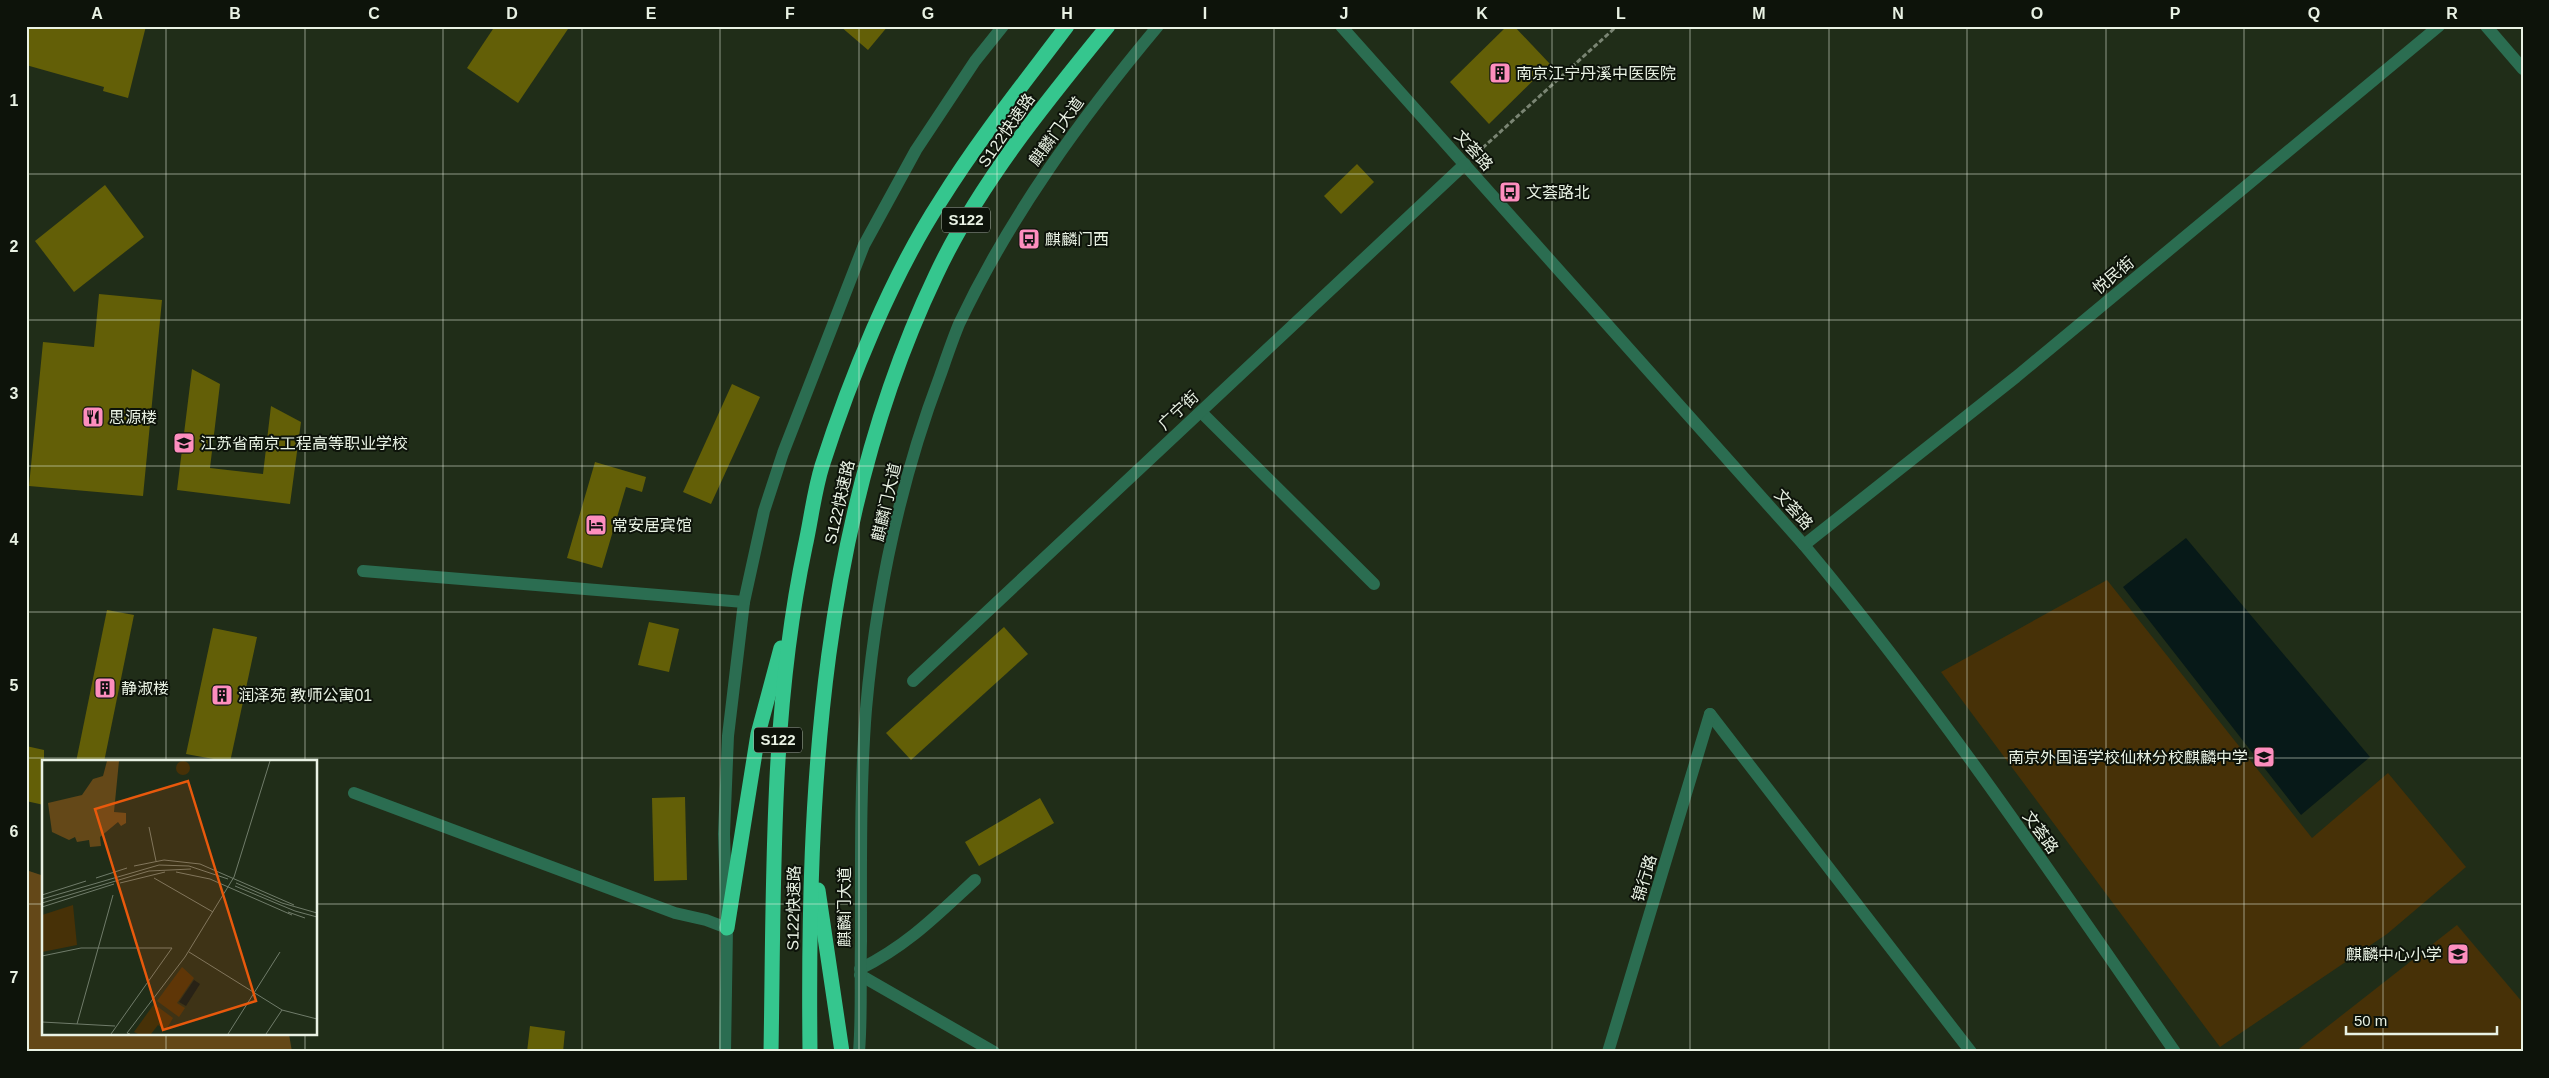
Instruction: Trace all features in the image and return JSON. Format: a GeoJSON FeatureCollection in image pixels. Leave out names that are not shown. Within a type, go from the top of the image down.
{"type":"FeatureCollection","features":[{"type":"Feature","properties":{"kind":"highway","name":"S122快速路"},"geometry":{"type":"LineString","coordinates":[[771,1052],[778,733],[796,588],[821,469],[868,344],[900,274],[940,201],[1008,103],[1068,26]]}},
{"type":"Feature","properties":{"kind":"highway","name":"S122快速路"},"geometry":{"type":"LineString","coordinates":[[810,1052],[812,849],[822,710],[838,594],[854,506],[872,440],[936,274],[968,218],[1036,114],[1108,26]]}},
{"type":"Feature","properties":{"kind":"highway"},"geometry":{"type":"LineString","coordinates":[[727,928],[758,734],[796,588]]}},
{"type":"Feature","properties":{"kind":"highway"},"geometry":{"type":"LineString","coordinates":[[812,849],[842,1052]]}},
{"type":"Feature","properties":{"kind":"street"},"geometry":{"type":"LineString","coordinates":[[725,1052],[727,928],[724,834],[728,736],[744,602],[764,511],[782,453],[864,245],[916,150],[975,61],[1002,26]]}},
{"type":"Feature","properties":{"kind":"street","name":"麒麟门大道"},"geometry":{"type":"LineString","coordinates":[[858,1052],[861,821],[866,709],[880,603],[906,480],[930,401],[959,326],[996,255],[1037,185],[1108,86],[1158,26]]}},
{"type":"Feature","properties":{"kind":"street","name":"文荟路"},"geometry":{"type":"LineString","coordinates":[[1341,26],[1804,545],[1896,659],[2080,914],[2174,1052]]}},
{"type":"Feature","properties":{"kind":"street","name":"悦民街"},"geometry":{"type":"LineString","coordinates":[[1804,545],[2016,377],[2439,26]]}},
{"type":"Feature","properties":{"kind":"street"},"geometry":{"type":"LineString","coordinates":[[2486,26],[2523,69]]}},
{"type":"Feature","properties":{"kind":"street","name":"广宁街"},"geometry":{"type":"LineString","coordinates":[[913,681],[1465,164]]}},
{"type":"Feature","properties":{"kind":"street"},"geometry":{"type":"LineString","coordinates":[[1201,412],[1374,584]]}},
{"type":"Feature","properties":{"kind":"street"},"geometry":{"type":"LineString","coordinates":[[363,571],[744,602]]}},
{"type":"Feature","properties":{"kind":"street","name":"锦行路"},"geometry":{"type":"LineString","coordinates":[[1608,1052],[1710,714],[1971,1052]]}},
{"type":"Feature","properties":{"kind":"street"},"geometry":{"type":"LineString","coordinates":[[354,793],[675,913],[706,920],[727,928]]}},
{"type":"Feature","properties":{"kind":"street"},"geometry":{"type":"LineString","coordinates":[[975,880],[912,938],[860,972],[994,1052]]}},
{"type":"Feature","properties":{"kind":"path"},"geometry":{"type":"LineString","coordinates":[[1465,164],[1617,26]]}},
{"type":"Feature","properties":{"kind":"shaded area"},"geometry":{"type":"Polygon","coordinates":[[[2186,538],[2370,757],[2301,815],[2123,587],[2186,538]]]}},
{"type":"Feature","properties":{"kind":"shaded area"},"geometry":{"type":"Polygon","coordinates":[[[2107,580],[2312,838],[2388,773],[2466,867],[2387,934],[2220,1047],[1941,672],[2107,580]]]}},
{"type":"Feature","properties":{"kind":"shaded area"},"geometry":{"type":"Polygon","coordinates":[[[26,870],[42,875],[42,1036],[289,1036],[292,1052],[26,1052],[26,870]]]}},
{"type":"Feature","properties":{"kind":"shaded area","name":"麒麟中心小学"},"geometry":{"type":"Polygon","coordinates":[[[2457,925],[2523,1003],[2523,1052],[2295,1052],[2457,925]]]}},
{"type":"Feature","properties":{"kind":"building"},"geometry":{"type":"Polygon","coordinates":[[[26,26],[146,26],[128,98],[103,91],[104,87],[26,65],[26,26]]]}},
{"type":"Feature","properties":{"kind":"building"},"geometry":{"type":"Polygon","coordinates":[[[495,26],[570,26],[518,103],[467,68],[495,26]]]}},
{"type":"Feature","properties":{"kind":"building"},"geometry":{"type":"Polygon","coordinates":[[[840,26],[888,26],[868,50],[840,26]]]}},
{"type":"Feature","properties":{"kind":"building","name":"南京江宁丹溪中医医院"},"geometry":{"type":"Polygon","coordinates":[[[1507,26],[1514,26],[1550,64],[1489,124],[1450,82],[1507,26]]]}},
{"type":"Feature","properties":{"kind":"building"},"geometry":{"type":"Polygon","coordinates":[[[1357,164],[1374,182],[1341,214],[1324,196],[1357,164]]]}},
{"type":"Feature","properties":{"kind":"building"},"geometry":{"type":"Polygon","coordinates":[[[105,185],[144,237],[74,292],[35,241],[105,185]]]}},
{"type":"Feature","properties":{"kind":"building","name":"思源楼"},"geometry":{"type":"Polygon","coordinates":[[[99,294],[162,300],[143,496],[29,486],[43,342],[94,347],[99,294]]]}},
{"type":"Feature","properties":{"kind":"building"},"geometry":{"type":"Polygon","coordinates":[[[192,369],[220,384],[210,468],[263,474],[271,406],[301,422],[290,504],[177,490],[192,369]]]}},
{"type":"Feature","properties":{"kind":"building"},"geometry":{"type":"Polygon","coordinates":[[[732,384],[760,397],[711,504],[683,492],[732,384]]]}},
{"type":"Feature","properties":{"kind":"building","name":"常安居宾馆"},"geometry":{"type":"Polygon","coordinates":[[[595,462],[646,477],[642,492],[626,487],[602,568],[567,558],[595,462]]]}},
{"type":"Feature","properties":{"kind":"building","name":"静淑楼"},"geometry":{"type":"Polygon","coordinates":[[[107,610],[134,615],[104,760],[76,760],[107,610]]]}},
{"type":"Feature","properties":{"kind":"building"},"geometry":{"type":"Polygon","coordinates":[[[649,622],[679,629],[669,672],[638,665],[649,622]]]}},
{"type":"Feature","properties":{"kind":"building"},"geometry":{"type":"Polygon","coordinates":[[[1004,627],[1028,654],[911,760],[886,733],[1004,627]]]}},
{"type":"Feature","properties":{"kind":"building","name":"润泽苑 教师公寓01"},"geometry":{"type":"Polygon","coordinates":[[[213,628],[257,637],[230,760],[219,760],[186,754],[213,628]]]}},
{"type":"Feature","properties":{"kind":"building"},"geometry":{"type":"Polygon","coordinates":[[[26,746],[44,750],[44,760],[42,760],[42,805],[26,801],[26,746]]]}},
{"type":"Feature","properties":{"kind":"building"},"geometry":{"type":"Polygon","coordinates":[[[685,797],[687,880],[654,881],[652,798],[685,797]]]}},
{"type":"Feature","properties":{"kind":"building"},"geometry":{"type":"Polygon","coordinates":[[[1040,798],[1054,823],[979,866],[965,842],[1040,798]]]}},
{"type":"Feature","properties":{"kind":"building"},"geometry":{"type":"Polygon","coordinates":[[[530,1026],[565,1031],[563,1052],[527,1052],[530,1026]]]}},
{"type":"Feature","properties":{"kind":"place","name":"南京江宁丹溪中医医院"},"geometry":{"type":"Point","coordinates":[1500,73]}},
{"type":"Feature","properties":{"kind":"place","name":"文荟路北"},"geometry":{"type":"Point","coordinates":[1510,192]}},
{"type":"Feature","properties":{"kind":"place","name":"麒麟门西"},"geometry":{"type":"Point","coordinates":[1029,239]}},
{"type":"Feature","properties":{"kind":"place","name":"思源楼"},"geometry":{"type":"Point","coordinates":[93,417]}},
{"type":"Feature","properties":{"kind":"place","name":"江苏省南京工程高等职业学校"},"geometry":{"type":"Point","coordinates":[184,443]}},
{"type":"Feature","properties":{"kind":"place","name":"常安居宾馆"},"geometry":{"type":"Point","coordinates":[596,525]}},
{"type":"Feature","properties":{"kind":"place","name":"静淑楼"},"geometry":{"type":"Point","coordinates":[105,688]}},
{"type":"Feature","properties":{"kind":"place","name":"润泽苑 教师公寓01"},"geometry":{"type":"Point","coordinates":[222,695]}},
{"type":"Feature","properties":{"kind":"place","name":"南京外国语学校仙林分校麒麟中学"},"geometry":{"type":"Point","coordinates":[2264,757]}},
{"type":"Feature","properties":{"kind":"place","name":"麒麟中心小学"},"geometry":{"type":"Point","coordinates":[2458,954]}}]}
